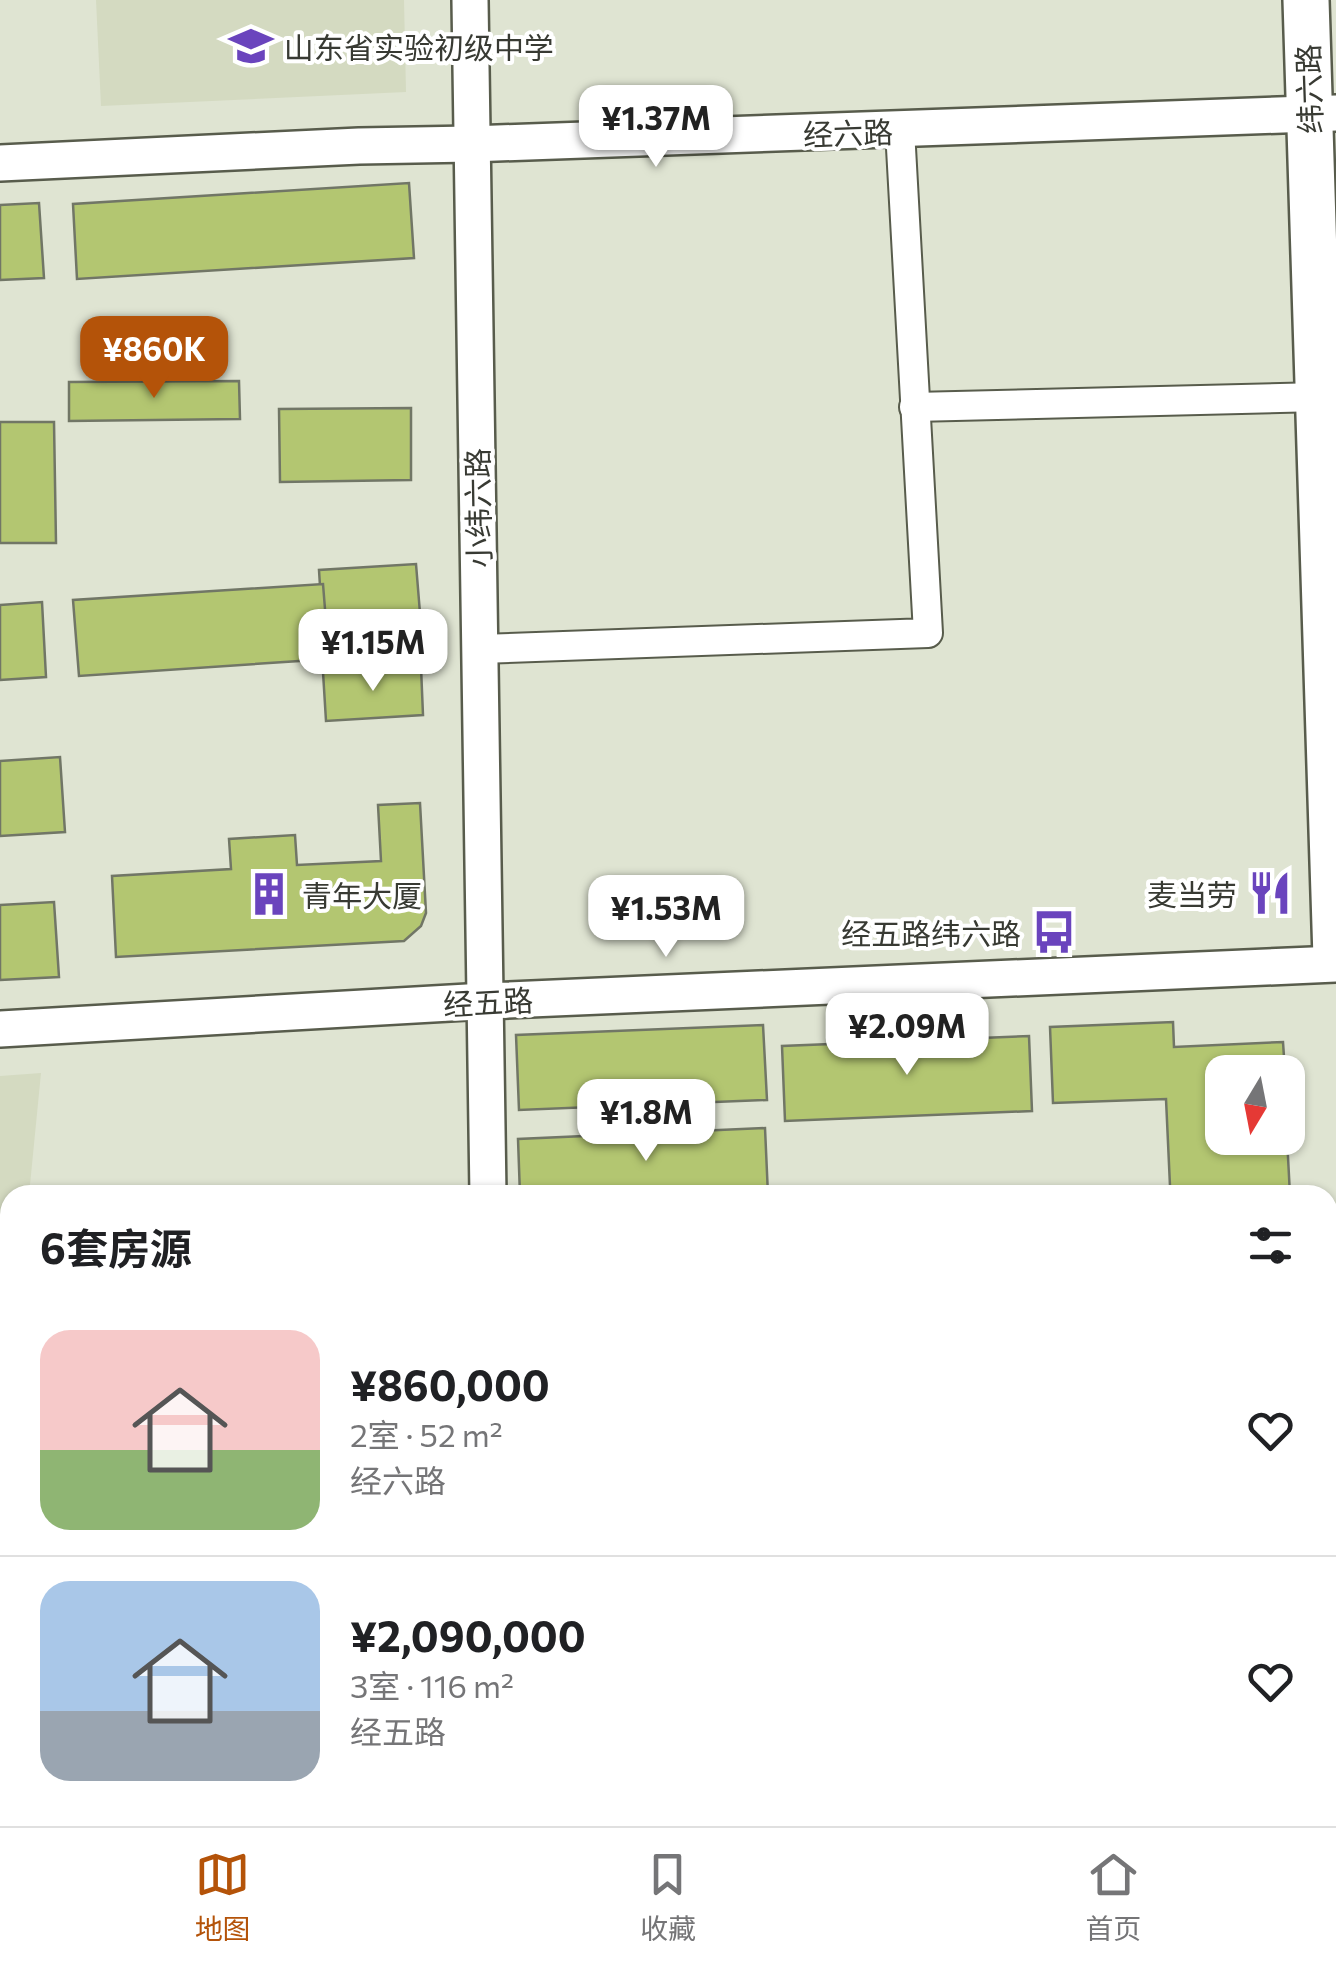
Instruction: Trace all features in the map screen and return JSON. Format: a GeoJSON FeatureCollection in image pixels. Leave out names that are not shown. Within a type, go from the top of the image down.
{"type":"FeatureCollection","features":[{"type":"Feature","properties":{"kind":"main road","name":"纬六路"},"geometry":{"type":"LineString","coordinates":[[1306,0],[1322,112],[1320,397],[1336,960]]}},
{"type":"Feature","properties":{"kind":"street","name":"小纬六路"},"geometry":{"type":"LineString","coordinates":[[470,0],[488,1185]]}},
{"type":"Feature","properties":{"kind":"street","name":"经六路"},"geometry":{"type":"LineString","coordinates":[[0,162],[340,146],[900,130],[1322,112]]}},
{"type":"Feature","properties":{"kind":"street"},"geometry":{"type":"LineString","coordinates":[[480,649],[928,632],[900,130]]}},
{"type":"Feature","properties":{"kind":"street"},"geometry":{"type":"LineString","coordinates":[[914,408],[1320,397]]}},
{"type":"Feature","properties":{"kind":"street","name":"经五路"},"geometry":{"type":"LineString","coordinates":[[0,1029],[1336,960]]}},
{"type":"Feature","properties":{"kind":"shaded area","name":"山东省实验初级中学"},"geometry":{"type":"Polygon","coordinates":[[[96,0],[404,0],[406,92],[101,106],[96,0]]]}},
{"type":"Feature","properties":{"kind":"shaded area"},"geometry":{"type":"Polygon","coordinates":[[[41,1073],[30,1185],[0,1185],[0,1076],[41,1073]]]}},
{"type":"Feature","properties":{"kind":"building"},"geometry":{"type":"Polygon","coordinates":[[[409,183],[414,258],[77,279],[73,204],[409,183]]]}},
{"type":"Feature","properties":{"kind":"building"},"geometry":{"type":"Polygon","coordinates":[[[39,203],[44,278],[0,280],[0,205],[39,203]]]}},
{"type":"Feature","properties":{"kind":"building"},"geometry":{"type":"Polygon","coordinates":[[[239,381],[240,419],[69,421],[69,382],[239,381]]]}},
{"type":"Feature","properties":{"kind":"building"},"geometry":{"type":"Polygon","coordinates":[[[411,408],[411,480],[280,482],[279,409],[411,408]]]}},
{"type":"Feature","properties":{"kind":"building"},"geometry":{"type":"Polygon","coordinates":[[[0,422],[54,422],[56,543],[0,543],[0,422]]]}},
{"type":"Feature","properties":{"kind":"building"},"geometry":{"type":"Polygon","coordinates":[[[416,564],[420,613],[322,618],[319,570],[416,564]]]}},
{"type":"Feature","properties":{"kind":"building"},"geometry":{"type":"Polygon","coordinates":[[[323,584],[329,659],[79,676],[73,600],[323,584]]]}},
{"type":"Feature","properties":{"kind":"building"},"geometry":{"type":"Polygon","coordinates":[[[42,602],[46,677],[0,680],[0,605],[42,602]]]}},
{"type":"Feature","properties":{"kind":"building"},"geometry":{"type":"Polygon","coordinates":[[[421,667],[423,715],[326,721],[323,672],[421,667]]]}},
{"type":"Feature","properties":{"kind":"building"},"geometry":{"type":"Polygon","coordinates":[[[60,757],[65,832],[0,836],[0,761],[60,757]]]}},
{"type":"Feature","properties":{"kind":"building","name":"青年大厦"},"geometry":{"type":"Polygon","coordinates":[[[420,803],[426,913],[421,926],[404,941],[116,957],[112,876],[231,869],[229,839],[295,835],[297,865],[381,861],[378,805],[420,803]]]}},
{"type":"Feature","properties":{"kind":"building"},"geometry":{"type":"Polygon","coordinates":[[[54,902],[59,977],[0,980],[0,905],[54,902]]]}},
{"type":"Feature","properties":{"kind":"building"},"geometry":{"type":"Polygon","coordinates":[[[1173,1022],[1174,1047],[1283,1042],[1284,1055],[1205,1055],[1205,1155],[1288,1155],[1289,1185],[1170,1185],[1166,1099],[1053,1103],[1050,1027],[1173,1022]]]}},
{"type":"Feature","properties":{"kind":"building"},"geometry":{"type":"Polygon","coordinates":[[[763,1025],[767,1100],[519,1110],[516,1035],[763,1025]]]}},
{"type":"Feature","properties":{"kind":"building"},"geometry":{"type":"Polygon","coordinates":[[[1029,1036],[1032,1111],[785,1121],[782,1046],[1029,1036]]]}},
{"type":"Feature","properties":{"kind":"building"},"geometry":{"type":"Polygon","coordinates":[[[765,1128],[768,1185],[520,1185],[518,1139],[765,1128]]]}},
{"type":"Feature","properties":{"kind":"place","name":"山东省实验初级中学"},"geometry":{"type":"Point","coordinates":[251,46]}},
{"type":"Feature","properties":{"kind":"place","name":"麦当劳"},"geometry":{"type":"Point","coordinates":[1270,893]}},
{"type":"Feature","properties":{"kind":"place","name":"青年大厦"},"geometry":{"type":"Point","coordinates":[269,894]}},
{"type":"Feature","properties":{"kind":"place","name":"经五路纬六路"},"geometry":{"type":"Point","coordinates":[1054,932]}}]}
